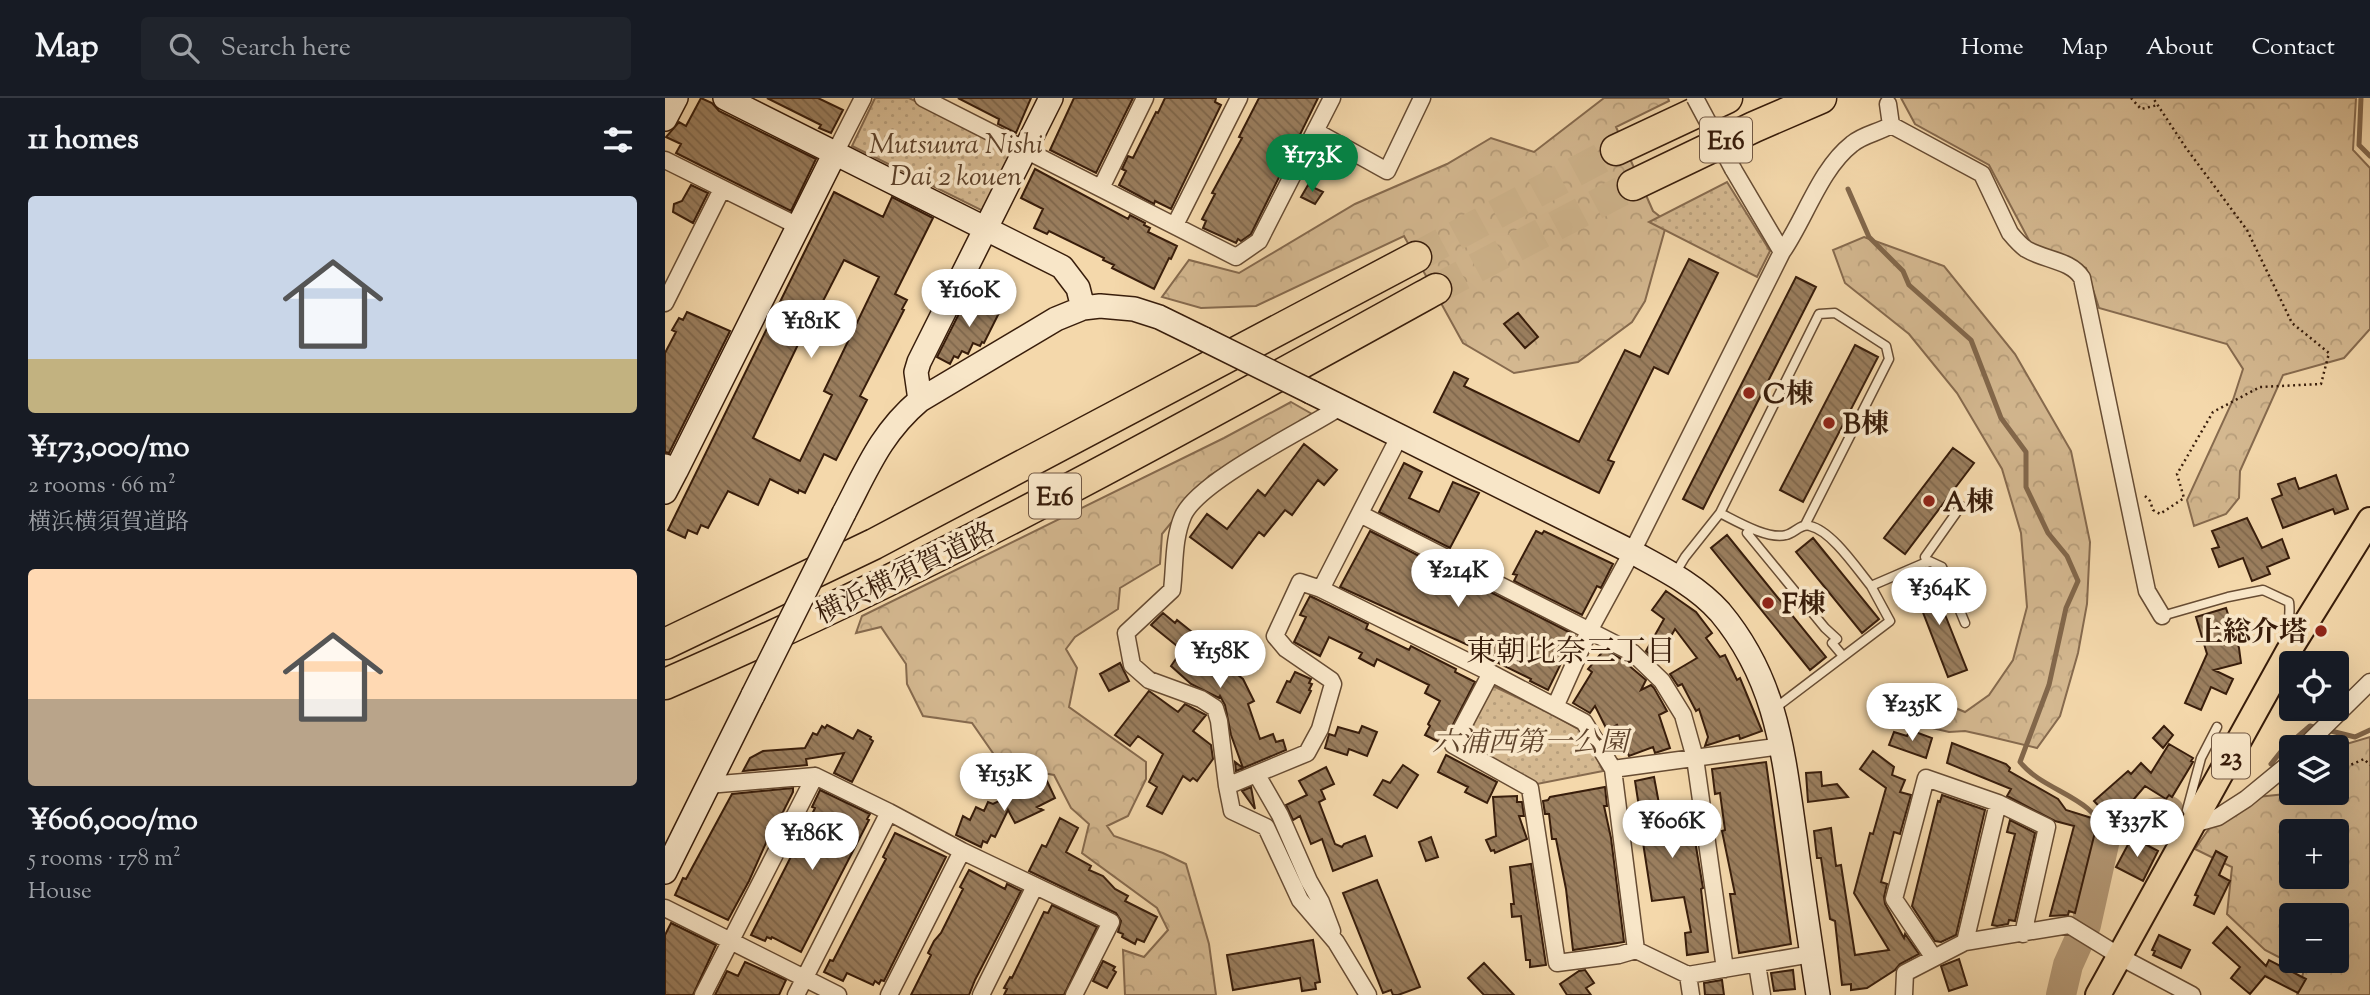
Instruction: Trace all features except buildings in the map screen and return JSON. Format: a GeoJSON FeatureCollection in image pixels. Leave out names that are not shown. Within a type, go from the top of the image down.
{"type":"FeatureCollection","features":[{"type":"Feature","properties":{"kind":"highway","name":"E16"},"geometry":{"type":"LineString","coordinates":[[1616,150],[1727,98]]}},
{"type":"Feature","properties":{"kind":"highway","name":"E16"},"geometry":{"type":"LineString","coordinates":[[1633,185],[1821,98]]}},
{"type":"Feature","properties":{"kind":"highway","name":"横浜横須賀道路"},"geometry":{"type":"LineString","coordinates":[[665,644],[874,544],[1416,257]]}},
{"type":"Feature","properties":{"kind":"highway","name":"横浜横須賀道路"},"geometry":{"type":"LineString","coordinates":[[665,684],[829,611],[954,550],[1158,442],[1436,289]]}},
{"type":"Feature","properties":{"kind":"main road","name":"23"},"geometry":{"type":"LineString","coordinates":[[2289,651],[2370,520]]}},
{"type":"Feature","properties":{"kind":"main road","name":"23"},"geometry":{"type":"LineString","coordinates":[[2098,995],[2279,668]]}},
{"type":"Feature","properties":{"kind":"street"},"geometry":{"type":"LineString","coordinates":[[665,119],[676,98]]}},
{"type":"Feature","properties":{"kind":"street"},"geometry":{"type":"LineString","coordinates":[[725,98],[1062,267],[1078,288],[1083,308]]}},
{"type":"Feature","properties":{"kind":"street"},"geometry":{"type":"LineString","coordinates":[[665,492],[670,468],[863,98]]}},
{"type":"Feature","properties":{"kind":"street"},"geometry":{"type":"LineString","coordinates":[[923,98],[951,105],[1025,150],[1236,257],[1259,241],[1332,98]]}},
{"type":"Feature","properties":{"kind":"street"},"geometry":{"type":"LineString","coordinates":[[920,400],[916,372],[919,362],[1051,98]]}},
{"type":"Feature","properties":{"kind":"street"},"geometry":{"type":"LineString","coordinates":[[1101,188],[1145,98]]}},
{"type":"Feature","properties":{"kind":"street"},"geometry":{"type":"LineString","coordinates":[[1175,225],[1239,98]]}},
{"type":"Feature","properties":{"kind":"street"},"geometry":{"type":"LineString","coordinates":[[1315,131],[1387,171],[1422,98]]}},
{"type":"Feature","properties":{"kind":"street"},"geometry":{"type":"LineString","coordinates":[[1695,98],[1782,253]]}},
{"type":"Feature","properties":{"kind":"street"},"geometry":{"type":"LineString","coordinates":[[1888,104],[1891,124]]}},
{"type":"Feature","properties":{"kind":"street"},"geometry":{"type":"LineString","coordinates":[[1555,707],[1589,631],[1632,552],[1782,253],[1836,160],[1850,145],[1866,134],[1891,124]]}},
{"type":"Feature","properties":{"kind":"street"},"geometry":{"type":"LineString","coordinates":[[1891,124],[1982,174],[2010,233],[2017,241],[2024,248],[2075,269],[2080,274],[2147,591],[2162,616]]}},
{"type":"Feature","properties":{"kind":"street"},"geometry":{"type":"LineString","coordinates":[[665,160],[798,226]]}},
{"type":"Feature","properties":{"kind":"street"},"geometry":{"type":"LineString","coordinates":[[665,303],[722,188]]}},
{"type":"Feature","properties":{"kind":"street"},"geometry":{"type":"LineString","coordinates":[[665,872],[844,513],[887,433],[903,414],[920,400],[1056,319],[1083,308],[1100,306],[1133,309],[1159,317],[1204,338],[1399,438],[1632,552],[1674,575],[1718,610],[1749,651],[1773,709],[1782,746],[1818,995]]}},
{"type":"Feature","properties":{"kind":"street"},"geometry":{"type":"LineString","coordinates":[[1340,407],[1252,459],[1193,501],[1184,515],[1177,537],[1172,590],[1126,632],[1132,665],[1140,673],[1149,680],[1201,699],[1215,708],[1232,811],[1266,827],[1300,900],[1335,940],[1368,995]]}},
{"type":"Feature","properties":{"kind":"street"},"geometry":{"type":"LineString","coordinates":[[1321,589],[1399,438]]}},
{"type":"Feature","properties":{"kind":"street"},"geometry":{"type":"LineString","coordinates":[[1360,514],[1633,653],[1662,681],[1683,715],[1695,758],[1725,969]]}},
{"type":"Feature","properties":{"kind":"street"},"geometry":{"type":"LineString","coordinates":[[1227,786],[1307,753],[1320,729],[1331,680],[1286,649],[1275,636],[1300,583],[1321,589],[1584,722],[1613,769],[1636,950]]}},
{"type":"Feature","properties":{"kind":"street"},"geometry":{"type":"LineString","coordinates":[[1491,673],[1453,746],[1530,788],[1557,963],[1619,956],[1636,950],[1688,975],[1812,954]]}},
{"type":"Feature","properties":{"kind":"street"},"geometry":{"type":"LineString","coordinates":[[2316,735],[2370,682]]}},
{"type":"Feature","properties":{"kind":"street"},"geometry":{"type":"LineString","coordinates":[[1613,769],[1782,746]]}},
{"type":"Feature","properties":{"kind":"street"},"geometry":{"type":"LineString","coordinates":[[2193,824],[2218,817],[2228,811],[2279,772]]}},
{"type":"Feature","properties":{"kind":"street"},"geometry":{"type":"LineString","coordinates":[[1257,775],[1280,815],[1321,902],[1335,940]]}},
{"type":"Feature","properties":{"kind":"street"},"geometry":{"type":"LineString","coordinates":[[708,785],[815,776],[962,851],[1111,922],[1074,995]]}},
{"type":"Feature","properties":{"kind":"street"},"geometry":{"type":"LineString","coordinates":[[703,995],[815,776]]}},
{"type":"Feature","properties":{"kind":"street"},"geometry":{"type":"LineString","coordinates":[[1934,958],[1894,899],[1926,778],[1998,803],[2047,827],[2023,934]]}},
{"type":"Feature","properties":{"kind":"street"},"geometry":{"type":"LineString","coordinates":[[1965,942],[1998,803]]}},
{"type":"Feature","properties":{"kind":"street"},"geometry":{"type":"LineString","coordinates":[[796,995],[889,812]]}},
{"type":"Feature","properties":{"kind":"street"},"geometry":{"type":"LineString","coordinates":[[889,995],[962,851]]}},
{"type":"Feature","properties":{"kind":"street"},"geometry":{"type":"LineString","coordinates":[[981,995],[1035,886]]}},
{"type":"Feature","properties":{"kind":"street"},"geometry":{"type":"LineString","coordinates":[[665,908],[838,995]]}},
{"type":"Feature","properties":{"kind":"street"},"geometry":{"type":"LineString","coordinates":[[1904,995],[1905,973],[1965,942],[2069,925],[2192,995]]}},
{"type":"Feature","properties":{"kind":"street"},"geometry":{"type":"LineString","coordinates":[[1757,964],[1762,995]]}},
{"type":"Feature","properties":{"kind":"street"},"geometry":{"type":"LineString","coordinates":[[1688,975],[1692,995]]}},
{"type":"Feature","properties":{"kind":"lane"},"geometry":{"type":"LineString","coordinates":[[1674,575],[1685,556],[1720,513],[1819,314],[1835,313],[1886,346],[1889,359],[1805,525],[1785,536],[1751,530],[1720,513]]}},
{"type":"Feature","properties":{"kind":"lane"},"geometry":{"type":"LineString","coordinates":[[1927,563],[1925,557],[1961,506]]}},
{"type":"Feature","properties":{"kind":"lane"},"geometry":{"type":"LineString","coordinates":[[1773,709],[1890,621],[1871,586],[1825,532],[1805,525]]}},
{"type":"Feature","properties":{"kind":"lane"},"geometry":{"type":"LineString","coordinates":[[1751,530],[1747,533],[1837,639],[1832,643],[1843,656]]}},
{"type":"Feature","properties":{"kind":"lane"},"geometry":{"type":"LineString","coordinates":[[1871,586],[1929,561],[1941,567],[1965,623]]}},
{"type":"Feature","properties":{"kind":"lane"},"geometry":{"type":"LineString","coordinates":[[2162,616],[2263,590],[2289,602],[2291,613],[2287,628],[2288,651]]}},
{"type":"Feature","properties":{"kind":"lane"},"geometry":{"type":"LineString","coordinates":[[2193,824],[2187,810],[2201,758],[2217,727]]}},
{"type":"Feature","properties":{"kind":"path"},"geometry":{"type":"LineString","coordinates":[[2131,98],[2141,109],[2158,105]]}},
{"type":"Feature","properties":{"kind":"path"},"geometry":{"type":"LineString","coordinates":[[2128,497],[2140,491],[2150,501],[2153,510],[2160,514],[2184,498],[2177,474],[2213,412],[2260,387],[2321,384],[2329,354],[2292,323],[2247,230],[2153,98]]}},
{"type":"Feature","properties":{"kind":"path"},"geometry":{"type":"LineString","coordinates":[[2321,730],[2338,747],[2343,762],[2348,766],[2364,759],[2370,765]]}},
{"type":"Feature","properties":{"kind":"green space","name":"Mutsuura Nishi Dai 2 kouen"},"geometry":{"type":"Polygon","coordinates":[[[875,98],[909,98],[1017,150],[987,213],[852,146],[875,98]]]}},
{"type":"Feature","properties":{"kind":"green space"},"geometry":{"type":"Polygon","coordinates":[[[1604,98],[1668,98],[1669,101],[1616,127],[1653,211],[1667,222],[1645,301],[1632,322],[1578,362],[1514,373],[1463,343],[1404,236],[1256,306],[1201,308],[1162,297],[1189,260],[1239,273],[1355,204],[1447,164],[1491,138],[1534,152],[1604,98]]]}},
{"type":"Feature","properties":{"kind":"green space"},"geometry":{"type":"Polygon","coordinates":[[[1901,98],[2356,98],[2353,150],[2370,168],[2370,329],[2344,358],[2283,375],[2240,471],[2239,498],[2226,514],[2194,526],[2187,500],[2233,400],[2243,369],[2227,344],[2099,308],[2086,268],[2031,244],[1989,165],[1915,124],[1901,98]]]}},
{"type":"Feature","properties":{"kind":"green space"},"geometry":{"type":"Polygon","coordinates":[[[1727,182],[1770,251],[1757,277],[1649,222],[1727,182]]]}},
{"type":"Feature","properties":{"kind":"green space"},"geometry":{"type":"Polygon","coordinates":[[[1864,237],[1944,266],[2015,354],[2071,451],[2090,542],[2087,604],[2078,653],[2060,716],[2037,748],[1965,731],[1949,732],[1924,726],[1887,702],[1892,685],[1910,689],[1965,712],[1989,695],[2013,660],[2027,607],[2021,533],[2002,469],[1957,393],[1909,334],[1845,283],[1833,250],[1864,237]]]}},
{"type":"Feature","properties":{"kind":"green space"},"geometry":{"type":"Polygon","coordinates":[[[1291,402],[1312,414],[1209,476],[1162,534],[1160,564],[1120,588],[1118,609],[1075,637],[1066,649],[1077,668],[1069,707],[1146,762],[1146,779],[1128,816],[1107,826],[1114,836],[1186,864],[1209,944],[1216,995],[1125,995],[1123,950],[1144,957],[1168,930],[1157,908],[1082,853],[1089,824],[1071,808],[1054,775],[1015,768],[995,756],[972,723],[923,716],[907,684],[906,664],[881,627],[856,633],[862,616],[1224,438],[1291,402]]]}},
{"type":"Feature","properties":{"kind":"green space","name":"六浦西第一公園"},"geometry":{"type":"Polygon","coordinates":[[[1491,685],[1585,733],[1603,771],[1537,784],[1462,742],[1491,685]]]}},
{"type":"Feature","properties":{"kind":"green space"},"geometry":{"type":"Polygon","coordinates":[[[2370,737],[2370,995],[2297,995],[2303,973],[2349,973],[2349,903],[2279,903],[2279,957],[2265,950],[2227,914],[2232,867],[2195,849],[2229,800],[2279,795],[2279,805],[2349,805],[2349,743],[2370,737]]]}},
{"type":"Feature","properties":{"kind":"waterway"},"geometry":{"type":"LineString","coordinates":[[2361,98],[2359,145],[2370,156]]}},
{"type":"Feature","properties":{"kind":"waterway"},"geometry":{"type":"LineString","coordinates":[[1848,189],[1869,237],[1903,271],[1909,285],[1971,340],[2001,418],[2026,452],[2026,487],[2048,533],[2067,556],[2078,581],[2066,608],[2049,685],[2020,762],[2042,781],[2091,811],[2106,835]]}},
{"type":"Feature","properties":{"kind":"waterway"},"geometry":{"type":"LineString","coordinates":[[2271,764],[2283,749],[2310,726],[2317,728]]}},
{"type":"Feature","properties":{"kind":"waterway"},"geometry":{"type":"LineString","coordinates":[[2327,730],[2355,737],[2370,730]]}},
{"type":"Feature","properties":{"kind":"waterway"},"geometry":{"type":"LineString","coordinates":[[2061,995],[2068,965],[2086,925],[2106,835],[2135,817],[2169,811]]}},
{"type":"Feature","properties":{"kind":"tunnel"},"geometry":{"type":"LineString","coordinates":[[1416,257],[1616,150]]}},
{"type":"Feature","properties":{"kind":"tunnel"},"geometry":{"type":"LineString","coordinates":[[1436,289],[1633,185]]}},
{"type":"Feature","properties":{"kind":"place","name":"C棟"},"geometry":{"type":"Point","coordinates":[1749,393]}},
{"type":"Feature","properties":{"kind":"place","name":"B棟"},"geometry":{"type":"Point","coordinates":[1829,423]}},
{"type":"Feature","properties":{"kind":"place","name":"A棟"},"geometry":{"type":"Point","coordinates":[1929,501]}},
{"type":"Feature","properties":{"kind":"place","name":"F棟"},"geometry":{"type":"Point","coordinates":[1768,603]}},
{"type":"Feature","properties":{"kind":"place","name":"上総介塔"},"geometry":{"type":"Point","coordinates":[2321,631]}},
{"type":"Feature","properties":{"kind":"district","name":"東朝比奈三丁目"},"geometry":{"type":"Point","coordinates":[1571,651]}}]}
